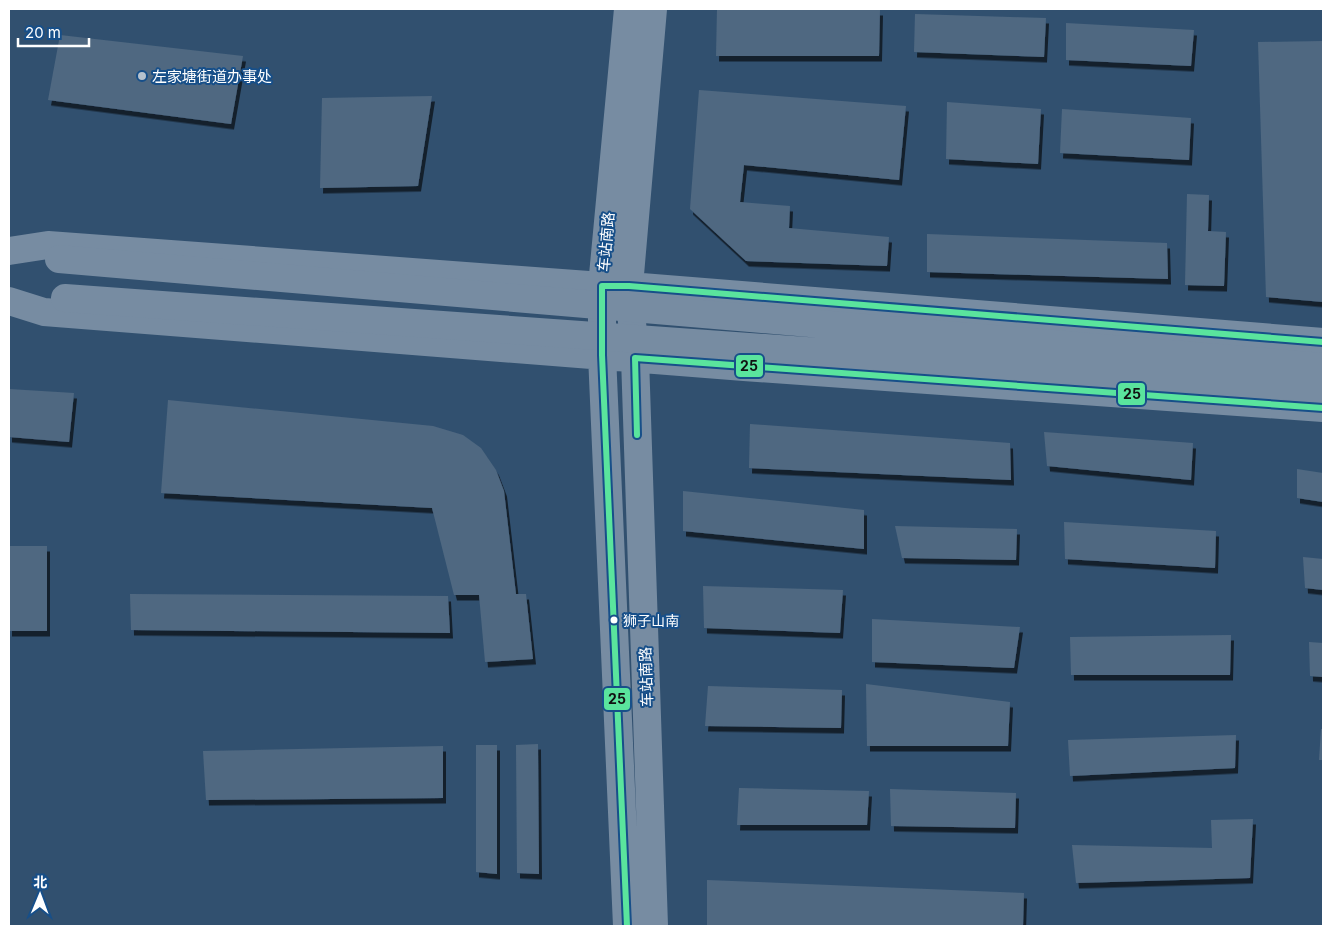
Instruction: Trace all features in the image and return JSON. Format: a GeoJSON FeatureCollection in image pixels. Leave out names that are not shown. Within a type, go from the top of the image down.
{"type":"FeatureCollection","features":[{"type":"Feature","properties":{"kind":"main road","name":"车站南路"},"geometry":{"type":"LineString","coordinates":[[627,926],[602,355],[602,286],[628,9]]}},
{"type":"Feature","properties":{"kind":"main road","name":"车站南路"},"geometry":{"type":"LineString","coordinates":[[653,9],[629,286],[635,358],[654,926]]}},
{"type":"Feature","properties":{"kind":"main road"},"geometry":{"type":"LineString","coordinates":[[9,251],[48,245],[602,286],[629,286],[1323,342]]}},
{"type":"Feature","properties":{"kind":"main road"},"geometry":{"type":"LineString","coordinates":[[9,258],[59,259],[1323,367]]}},
{"type":"Feature","properties":{"kind":"main road"},"geometry":{"type":"LineString","coordinates":[[9,293],[1323,388]]}},
{"type":"Feature","properties":{"kind":"main road"},"geometry":{"type":"LineString","coordinates":[[9,301],[44,312],[744,367],[1323,408]]}},
{"type":"Feature","properties":{"kind":"building"},"geometry":{"type":"Polygon","coordinates":[[[717,9],[880,10],[879,56],[716,56],[717,9]]]}},
{"type":"Feature","properties":{"kind":"building"},"geometry":{"type":"Polygon","coordinates":[[[915,14],[1046,18],[1044,57],[914,52],[915,14]]]}},
{"type":"Feature","properties":{"kind":"building"},"geometry":{"type":"Polygon","coordinates":[[[1066,23],[1194,30],[1191,66],[1066,60],[1066,23]]]}},
{"type":"Feature","properties":{"kind":"building"},"geometry":{"type":"Polygon","coordinates":[[[60,35],[243,56],[231,124],[48,100],[60,35]]]}},
{"type":"Feature","properties":{"kind":"building"},"geometry":{"type":"Polygon","coordinates":[[[1323,41],[1323,302],[1266,297],[1258,42],[1323,41]]]}},
{"type":"Feature","properties":{"kind":"building"},"geometry":{"type":"Polygon","coordinates":[[[699,90],[906,106],[899,180],[744,165],[740,202],[790,206],[789,228],[889,237],[887,266],[746,261],[690,209],[699,90]]]}},
{"type":"Feature","properties":{"kind":"building"},"geometry":{"type":"Polygon","coordinates":[[[432,96],[418,186],[320,188],[322,98],[432,96]]]}},
{"type":"Feature","properties":{"kind":"building"},"geometry":{"type":"Polygon","coordinates":[[[947,102],[1041,109],[1038,164],[946,159],[947,102]]]}},
{"type":"Feature","properties":{"kind":"building"},"geometry":{"type":"Polygon","coordinates":[[[1062,109],[1191,118],[1189,160],[1060,153],[1062,109]]]}},
{"type":"Feature","properties":{"kind":"building"},"geometry":{"type":"Polygon","coordinates":[[[1187,194],[1209,195],[1208,231],[1226,232],[1224,286],[1185,285],[1187,194]]]}},
{"type":"Feature","properties":{"kind":"building"},"geometry":{"type":"Polygon","coordinates":[[[927,234],[1167,243],[1168,279],[927,272],[927,234]]]}},
{"type":"Feature","properties":{"kind":"building"},"geometry":{"type":"Polygon","coordinates":[[[9,389],[74,393],[69,442],[9,437],[9,389]]]}},
{"type":"Feature","properties":{"kind":"building"},"geometry":{"type":"Polygon","coordinates":[[[168,400],[433,426],[463,435],[481,448],[496,470],[504,491],[516,594],[526,594],[533,659],[485,662],[479,595],[454,595],[432,508],[161,493],[168,400]]]}},
{"type":"Feature","properties":{"kind":"building"},"geometry":{"type":"Polygon","coordinates":[[[750,424],[1010,443],[1011,480],[749,468],[750,424]]]}},
{"type":"Feature","properties":{"kind":"building"},"geometry":{"type":"Polygon","coordinates":[[[1044,432],[1193,443],[1191,480],[1047,466],[1044,432]]]}},
{"type":"Feature","properties":{"kind":"building"},"geometry":{"type":"Polygon","coordinates":[[[1297,469],[1323,473],[1323,502],[1297,498],[1297,469]]]}},
{"type":"Feature","properties":{"kind":"building"},"geometry":{"type":"Polygon","coordinates":[[[683,491],[864,510],[864,549],[683,531],[683,491]]]}},
{"type":"Feature","properties":{"kind":"building"},"geometry":{"type":"Polygon","coordinates":[[[1064,522],[1216,531],[1215,568],[1065,559],[1064,522]]]}},
{"type":"Feature","properties":{"kind":"building"},"geometry":{"type":"Polygon","coordinates":[[[895,526],[1017,529],[1016,560],[902,558],[895,526]]]}},
{"type":"Feature","properties":{"kind":"building"},"geometry":{"type":"Polygon","coordinates":[[[9,546],[47,546],[47,631],[9,631],[9,546]]]}},
{"type":"Feature","properties":{"kind":"building"},"geometry":{"type":"Polygon","coordinates":[[[1303,557],[1323,559],[1323,590],[1305,588],[1303,557]]]}},
{"type":"Feature","properties":{"kind":"building"},"geometry":{"type":"Polygon","coordinates":[[[703,586],[843,590],[840,633],[704,628],[703,586]]]}},
{"type":"Feature","properties":{"kind":"building"},"geometry":{"type":"Polygon","coordinates":[[[130,594],[448,596],[450,633],[131,630],[130,594]]]}},
{"type":"Feature","properties":{"kind":"building"},"geometry":{"type":"Polygon","coordinates":[[[872,619],[1020,627],[1014,668],[872,662],[872,619]]]}},
{"type":"Feature","properties":{"kind":"building"},"geometry":{"type":"Polygon","coordinates":[[[1231,635],[1230,675],[1071,675],[1070,637],[1231,635]]]}},
{"type":"Feature","properties":{"kind":"building"},"geometry":{"type":"Polygon","coordinates":[[[1309,642],[1323,643],[1323,677],[1310,676],[1309,642]]]}},
{"type":"Feature","properties":{"kind":"building"},"geometry":{"type":"Polygon","coordinates":[[[866,684],[1010,702],[1008,746],[867,746],[866,684]]]}},
{"type":"Feature","properties":{"kind":"building"},"geometry":{"type":"Polygon","coordinates":[[[708,686],[842,690],[841,728],[705,726],[708,686]]]}},
{"type":"Feature","properties":{"kind":"building"},"geometry":{"type":"Polygon","coordinates":[[[1321,729],[1323,729],[1323,760],[1319,760],[1321,729]]]}},
{"type":"Feature","properties":{"kind":"building"},"geometry":{"type":"Polygon","coordinates":[[[1236,735],[1235,768],[1070,776],[1068,740],[1236,735]]]}},
{"type":"Feature","properties":{"kind":"building"},"geometry":{"type":"Polygon","coordinates":[[[538,744],[539,874],[517,873],[516,745],[538,744]]]}},
{"type":"Feature","properties":{"kind":"building"},"geometry":{"type":"Polygon","coordinates":[[[476,745],[497,745],[497,874],[476,872],[476,745]]]}},
{"type":"Feature","properties":{"kind":"building"},"geometry":{"type":"Polygon","coordinates":[[[443,746],[443,798],[206,800],[203,751],[443,746]]]}},
{"type":"Feature","properties":{"kind":"building"},"geometry":{"type":"Polygon","coordinates":[[[739,788],[869,791],[867,825],[737,825],[739,788]]]}},
{"type":"Feature","properties":{"kind":"building"},"geometry":{"type":"Polygon","coordinates":[[[890,789],[1016,793],[1015,828],[891,826],[890,789]]]}},
{"type":"Feature","properties":{"kind":"building"},"geometry":{"type":"Polygon","coordinates":[[[1253,819],[1250,878],[1076,883],[1072,845],[1212,848],[1211,820],[1253,819]]]}},
{"type":"Feature","properties":{"kind":"building"},"geometry":{"type":"Polygon","coordinates":[[[707,880],[1024,893],[1023,926],[707,926],[707,880]]]}},
{"type":"Feature","properties":{"kind":"transit line","name":"25"},"geometry":{"type":"LineString","coordinates":[[627,926],[602,355],[602,286],[629,286],[1323,342]]}},
{"type":"Feature","properties":{"kind":"transit line","name":"25"},"geometry":{"type":"LineString","coordinates":[[637,435],[635,358],[1323,408]]}},
{"type":"Feature","properties":{"kind":"place","name":"左家塘街道办事处"},"geometry":{"type":"Point","coordinates":[142,76]}},
{"type":"Feature","properties":{"kind":"place","name":"狮子山南"},"geometry":{"type":"Point","coordinates":[614,620]}}]}
